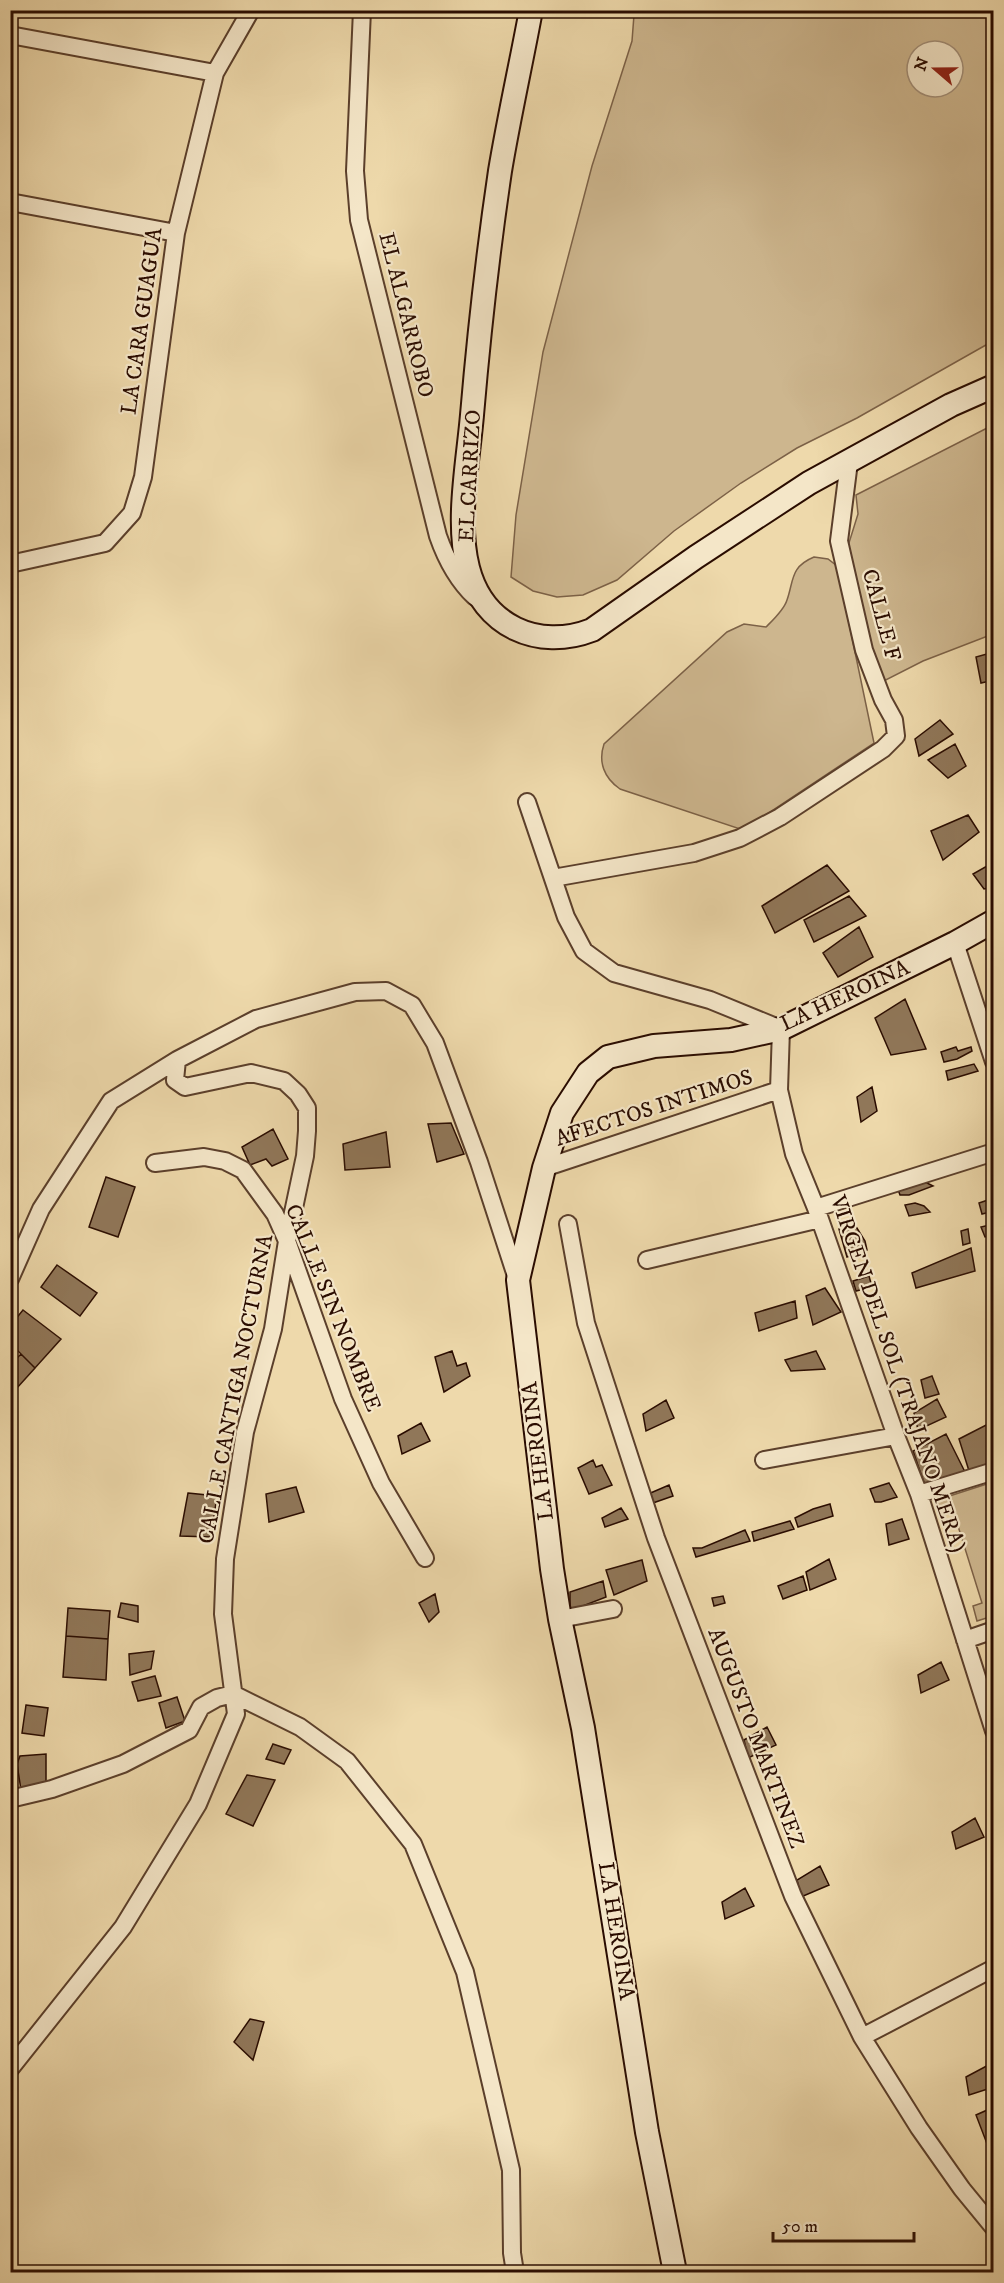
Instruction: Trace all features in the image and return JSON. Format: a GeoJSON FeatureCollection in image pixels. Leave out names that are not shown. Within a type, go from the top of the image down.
{"type":"FeatureCollection","features":[{"type":"Feature","properties":{"kind":"street","name":"LA CARA GUAGUA"},"geometry":{"type":"LineString","coordinates":[[10,564],[105,543],[132,513],[143,477],[176,233],[215,73],[251,10]]}},
{"type":"Feature","properties":{"kind":"street","name":"EL ALGARROBO"},"geometry":{"type":"LineString","coordinates":[[362,10],[355,171],[359,220],[442,549],[464,586],[489,610]]}},
{"type":"Feature","properties":{"kind":"street","name":"EL CARRIZO"},"geometry":{"type":"LineString","coordinates":[[531,10],[501,170],[482,308],[463,517],[468,569],[475,587],[495,617],[513,627],[542,637],[574,637],[592,630],[715,544],[809,483],[951,405],[993,386]]}},
{"type":"Feature","properties":{"kind":"street"},"geometry":{"type":"LineString","coordinates":[[10,35],[215,73]]}},
{"type":"Feature","properties":{"kind":"street"},"geometry":{"type":"LineString","coordinates":[[10,202],[176,233]]}},
{"type":"Feature","properties":{"kind":"street","name":"CALLE F"},"geometry":{"type":"LineString","coordinates":[[553,878],[694,853],[740,838],[780,817],[883,749],[896,736],[894,720],[883,700],[864,650],[839,541],[849,462]]}},
{"type":"Feature","properties":{"kind":"street"},"geometry":{"type":"LineString","coordinates":[[527,802],[566,917],[584,951],[614,973],[710,999],[781,1029]]}},
{"type":"Feature","properties":{"kind":"street","name":"LA HEROINA"},"geometry":{"type":"LineString","coordinates":[[675,2272],[647,2132],[583,1728],[552,1569],[518,1280],[543,1168],[562,1113],[588,1073],[608,1057],[654,1046],[731,1040],[781,1029],[955,943],[993,921]]}},
{"type":"Feature","properties":{"kind":"street"},"geometry":{"type":"LineString","coordinates":[[955,943],[993,1062]]}},
{"type":"Feature","properties":{"kind":"street"},"geometry":{"type":"LineString","coordinates":[[10,1279],[41,1209],[111,1101],[177,1060],[256,1019],[355,992],[386,991],[412,1005],[435,1043],[479,1162],[518,1280]]}},
{"type":"Feature","properties":{"kind":"street","name":"VIRGEN DEL SOL (TRAJANO MERA)"},"geometry":{"type":"LineString","coordinates":[[781,1029],[779,1090],[794,1154],[818,1214],[896,1436],[919,1494],[993,1731]]}},
{"type":"Feature","properties":{"kind":"street","name":"CALLE CANTIGA NOCTURNA"},"geometry":{"type":"LineString","coordinates":[[10,2069],[123,1927],[198,1804],[236,1714],[223,1614],[225,1559],[245,1432],[273,1329],[287,1241],[305,1156],[308,1131],[307,1108],[298,1094],[284,1081],[251,1073],[185,1088],[175,1080],[177,1060]]}},
{"type":"Feature","properties":{"kind":"street","name":"AFECTOS INTIMOS"},"geometry":{"type":"LineString","coordinates":[[543,1168],[779,1090]]}},
{"type":"Feature","properties":{"kind":"street"},"geometry":{"type":"LineString","coordinates":[[647,1260],[818,1214],[993,1152]]}},
{"type":"Feature","properties":{"kind":"street","name":"CALLE SIN NOMBRE"},"geometry":{"type":"LineString","coordinates":[[155,1163],[204,1157],[225,1161],[243,1170],[275,1214],[287,1241],[343,1399],[381,1483],[425,1558]]}},
{"type":"Feature","properties":{"kind":"street","name":"AUGUSTO MARTINEZ"},"geometry":{"type":"LineString","coordinates":[[568,1224],[586,1323],[656,1538],[793,1896],[862,2037],[919,2128],[993,2228]]}},
{"type":"Feature","properties":{"kind":"street"},"geometry":{"type":"LineString","coordinates":[[764,1460],[896,1436]]}},
{"type":"Feature","properties":{"kind":"street"},"geometry":{"type":"LineString","coordinates":[[919,1494],[993,1471]]}},
{"type":"Feature","properties":{"kind":"street"},"geometry":{"type":"LineString","coordinates":[[560,1619],[613,1609]]}},
{"type":"Feature","properties":{"kind":"street"},"geometry":{"type":"LineString","coordinates":[[965,1640],[993,1630]]}},
{"type":"Feature","properties":{"kind":"street"},"geometry":{"type":"LineString","coordinates":[[10,1799],[52,1789],[123,1764],[189,1730],[201,1707],[217,1698],[233,1694],[300,1727],[347,1761],[413,1844],[465,1972],[511,2170],[512,2253],[515,2272]]}},
{"type":"Feature","properties":{"kind":"street"},"geometry":{"type":"LineString","coordinates":[[862,2037],[993,1968]]}},
{"type":"Feature","properties":{"kind":"shaded area"},"geometry":{"type":"Polygon","coordinates":[[[636,11],[993,11],[993,341],[857,418],[797,448],[741,483],[674,531],[617,580],[583,595],[557,597],[533,591],[511,577],[516,515],[543,352],[592,166],[632,41],[636,11]]]}},
{"type":"Feature","properties":{"kind":"shaded area"},"geometry":{"type":"Polygon","coordinates":[[[993,425],[993,634],[923,661],[878,684],[848,546],[858,514],[856,495],[993,425]]]}},
{"type":"Feature","properties":{"kind":"shaded area"},"geometry":{"type":"Polygon","coordinates":[[[814,557],[828,559],[837,566],[874,743],[743,830],[620,789],[614,785],[606,775],[602,763],[604,744],[727,632],[744,624],[766,627],[786,604],[797,570],[814,557]]]}},
{"type":"Feature","properties":{"kind":"shaded area"},"geometry":{"type":"Polygon","coordinates":[[[993,1482],[993,1616],[977,1621],[973,1606],[982,1603],[953,1510],[941,1513],[937,1500],[993,1482]]]}},
{"type":"Feature","properties":{"kind":"building"},"geometry":{"type":"Polygon","coordinates":[[[994,652],[994,680],[981,683],[976,657],[994,652]]]}},
{"type":"Feature","properties":{"kind":"building"},"geometry":{"type":"Polygon","coordinates":[[[940,720],[953,734],[919,756],[915,739],[940,720]]]}},
{"type":"Feature","properties":{"kind":"building"},"geometry":{"type":"Polygon","coordinates":[[[955,744],[966,766],[948,778],[928,760],[955,744]]]}},
{"type":"Feature","properties":{"kind":"building"},"geometry":{"type":"Polygon","coordinates":[[[968,815],[979,832],[943,860],[931,831],[968,815]]]}},
{"type":"Feature","properties":{"kind":"building"},"geometry":{"type":"Polygon","coordinates":[[[994,862],[994,887],[984,889],[973,874],[994,862]]]}},
{"type":"Feature","properties":{"kind":"building"},"geometry":{"type":"Polygon","coordinates":[[[827,865],[849,891],[775,933],[762,906],[827,865]]]}},
{"type":"Feature","properties":{"kind":"building"},"geometry":{"type":"Polygon","coordinates":[[[849,896],[866,916],[814,942],[804,920],[849,896]]]}},
{"type":"Feature","properties":{"kind":"building"},"geometry":{"type":"Polygon","coordinates":[[[859,927],[873,957],[838,977],[823,953],[859,927]]]}},
{"type":"Feature","properties":{"kind":"building"},"geometry":{"type":"Polygon","coordinates":[[[905,999],[926,1049],[891,1055],[875,1018],[905,999]]]}},
{"type":"Feature","properties":{"kind":"building"},"geometry":{"type":"Polygon","coordinates":[[[956,1047],[958,1051],[971,1047],[972,1051],[957,1059],[944,1062],[941,1052],[956,1047]]]}},
{"type":"Feature","properties":{"kind":"building"},"geometry":{"type":"Polygon","coordinates":[[[974,1064],[978,1071],[948,1080],[946,1071],[974,1064]]]}},
{"type":"Feature","properties":{"kind":"building"},"geometry":{"type":"Polygon","coordinates":[[[872,1087],[877,1111],[861,1122],[857,1097],[872,1087]]]}},
{"type":"Feature","properties":{"kind":"building"},"geometry":{"type":"Polygon","coordinates":[[[451,1123],[464,1154],[437,1162],[428,1124],[451,1123]]]}},
{"type":"Feature","properties":{"kind":"building"},"geometry":{"type":"Polygon","coordinates":[[[273,1129],[288,1159],[272,1166],[266,1159],[250,1165],[242,1147],[273,1129]]]}},
{"type":"Feature","properties":{"kind":"building"},"geometry":{"type":"Polygon","coordinates":[[[386,1132],[390,1167],[345,1170],[343,1144],[386,1132]]]}},
{"type":"Feature","properties":{"kind":"building"},"geometry":{"type":"Polygon","coordinates":[[[106,1177],[135,1187],[118,1237],[89,1227],[106,1177]]]}},
{"type":"Feature","properties":{"kind":"building"},"geometry":{"type":"Polygon","coordinates":[[[927,1177],[927,1183],[933,1186],[909,1195],[900,1195],[896,1184],[927,1177]]]}},
{"type":"Feature","properties":{"kind":"building"},"geometry":{"type":"Polygon","coordinates":[[[988,1200],[990,1204],[994,1203],[994,1211],[982,1214],[979,1203],[988,1200]]]}},
{"type":"Feature","properties":{"kind":"building"},"geometry":{"type":"Polygon","coordinates":[[[915,1203],[924,1206],[930,1212],[909,1216],[905,1205],[915,1203]]]}},
{"type":"Feature","properties":{"kind":"building"},"geometry":{"type":"Polygon","coordinates":[[[994,1224],[994,1235],[985,1237],[981,1227],[994,1224]]]}},
{"type":"Feature","properties":{"kind":"building"},"geometry":{"type":"Polygon","coordinates":[[[855,1225],[865,1241],[867,1250],[847,1257],[839,1229],[855,1225]]]}},
{"type":"Feature","properties":{"kind":"building"},"geometry":{"type":"Polygon","coordinates":[[[968,1229],[970,1243],[963,1245],[961,1231],[968,1229]]]}},
{"type":"Feature","properties":{"kind":"building"},"geometry":{"type":"Polygon","coordinates":[[[971,1248],[975,1271],[916,1288],[912,1273],[971,1248]]]}},
{"type":"Feature","properties":{"kind":"building"},"geometry":{"type":"Polygon","coordinates":[[[57,1265],[97,1293],[80,1316],[41,1287],[57,1265]]]}},
{"type":"Feature","properties":{"kind":"building"},"geometry":{"type":"Polygon","coordinates":[[[869,1276],[872,1287],[856,1291],[853,1281],[869,1276]]]}},
{"type":"Feature","properties":{"kind":"building"},"geometry":{"type":"Polygon","coordinates":[[[825,1288],[841,1312],[813,1325],[806,1296],[825,1288]]]}},
{"type":"Feature","properties":{"kind":"building"},"geometry":{"type":"Polygon","coordinates":[[[795,1301],[797,1318],[759,1331],[755,1313],[795,1301]]]}},
{"type":"Feature","properties":{"kind":"building"},"geometry":{"type":"Polygon","coordinates":[[[23,1310],[61,1339],[35,1368],[10,1343],[10,1326],[23,1310]]]}},
{"type":"Feature","properties":{"kind":"building"},"geometry":{"type":"Polygon","coordinates":[[[452,1351],[457,1366],[466,1363],[470,1376],[444,1392],[435,1357],[452,1351]]]}},
{"type":"Feature","properties":{"kind":"building"},"geometry":{"type":"Polygon","coordinates":[[[816,1351],[825,1369],[791,1371],[785,1360],[816,1351]]]}},
{"type":"Feature","properties":{"kind":"building"},"geometry":{"type":"Polygon","coordinates":[[[21,1354],[35,1368],[16,1389],[10,1385],[10,1365],[21,1354]]]}},
{"type":"Feature","properties":{"kind":"building"},"geometry":{"type":"Polygon","coordinates":[[[932,1376],[939,1394],[925,1398],[921,1380],[932,1376]]]}},
{"type":"Feature","properties":{"kind":"building"},"geometry":{"type":"Polygon","coordinates":[[[937,1399],[946,1417],[918,1430],[914,1413],[937,1399]]]}},
{"type":"Feature","properties":{"kind":"building"},"geometry":{"type":"Polygon","coordinates":[[[666,1400],[674,1418],[646,1431],[643,1414],[666,1400]]]}},
{"type":"Feature","properties":{"kind":"building"},"geometry":{"type":"Polygon","coordinates":[[[992,1422],[994,1426],[994,1466],[970,1474],[959,1439],[992,1422]]]}},
{"type":"Feature","properties":{"kind":"building"},"geometry":{"type":"Polygon","coordinates":[[[421,1423],[430,1441],[402,1454],[398,1436],[421,1423]]]}},
{"type":"Feature","properties":{"kind":"building"},"geometry":{"type":"Polygon","coordinates":[[[946,1434],[966,1474],[925,1486],[913,1451],[946,1434]]]}},
{"type":"Feature","properties":{"kind":"building"},"geometry":{"type":"Polygon","coordinates":[[[593,1460],[596,1467],[602,1465],[612,1485],[589,1494],[578,1468],[593,1460]]]}},
{"type":"Feature","properties":{"kind":"building"},"geometry":{"type":"Polygon","coordinates":[[[889,1483],[897,1497],[875,1502],[870,1489],[889,1483]]]}},
{"type":"Feature","properties":{"kind":"building"},"geometry":{"type":"Polygon","coordinates":[[[669,1485],[673,1496],[650,1504],[646,1495],[669,1485]]]}},
{"type":"Feature","properties":{"kind":"building"},"geometry":{"type":"Polygon","coordinates":[[[296,1487],[304,1512],[269,1522],[266,1494],[296,1487]]]}},
{"type":"Feature","properties":{"kind":"building"},"geometry":{"type":"Polygon","coordinates":[[[188,1493],[217,1496],[211,1537],[180,1536],[188,1493]]]}},
{"type":"Feature","properties":{"kind":"building"},"geometry":{"type":"Polygon","coordinates":[[[830,1504],[833,1516],[798,1527],[795,1518],[830,1504]]]}},
{"type":"Feature","properties":{"kind":"building"},"geometry":{"type":"Polygon","coordinates":[[[621,1508],[628,1519],[605,1527],[602,1518],[621,1508]]]}},
{"type":"Feature","properties":{"kind":"building"},"geometry":{"type":"Polygon","coordinates":[[[902,1519],[909,1539],[889,1545],[886,1524],[902,1519]]]}},
{"type":"Feature","properties":{"kind":"building"},"geometry":{"type":"Polygon","coordinates":[[[790,1521],[794,1529],[754,1541],[752,1532],[790,1521]]]}},
{"type":"Feature","properties":{"kind":"building"},"geometry":{"type":"Polygon","coordinates":[[[745,1530],[750,1541],[696,1557],[693,1548],[702,1548],[745,1530]]]}},
{"type":"Feature","properties":{"kind":"building"},"geometry":{"type":"Polygon","coordinates":[[[829,1559],[836,1579],[810,1590],[806,1572],[829,1559]]]}},
{"type":"Feature","properties":{"kind":"building"},"geometry":{"type":"Polygon","coordinates":[[[642,1560],[647,1581],[614,1595],[606,1570],[642,1560]]]}},
{"type":"Feature","properties":{"kind":"building"},"geometry":{"type":"Polygon","coordinates":[[[803,1576],[807,1590],[783,1599],[778,1586],[803,1576]]]}},
{"type":"Feature","properties":{"kind":"building"},"geometry":{"type":"Polygon","coordinates":[[[603,1581],[606,1597],[570,1611],[570,1592],[603,1581]]]}},
{"type":"Feature","properties":{"kind":"building"},"geometry":{"type":"Polygon","coordinates":[[[435,1594],[439,1612],[429,1622],[419,1603],[435,1594]]]}},
{"type":"Feature","properties":{"kind":"building"},"geometry":{"type":"Polygon","coordinates":[[[723,1596],[725,1603],[714,1606],[712,1598],[723,1596]]]}},
{"type":"Feature","properties":{"kind":"building"},"geometry":{"type":"Polygon","coordinates":[[[121,1603],[138,1606],[138,1622],[118,1617],[121,1603]]]}},
{"type":"Feature","properties":{"kind":"building"},"geometry":{"type":"Polygon","coordinates":[[[68,1608],[110,1611],[108,1639],[66,1636],[68,1608]]]}},
{"type":"Feature","properties":{"kind":"building"},"geometry":{"type":"Polygon","coordinates":[[[66,1636],[108,1639],[106,1680],[63,1677],[66,1636]]]}},
{"type":"Feature","properties":{"kind":"building"},"geometry":{"type":"Polygon","coordinates":[[[154,1651],[151,1669],[130,1675],[129,1654],[154,1651]]]}},
{"type":"Feature","properties":{"kind":"building"},"geometry":{"type":"Polygon","coordinates":[[[941,1662],[949,1680],[921,1693],[918,1675],[941,1662]]]}},
{"type":"Feature","properties":{"kind":"building"},"geometry":{"type":"Polygon","coordinates":[[[155,1676],[161,1696],[138,1701],[132,1682],[155,1676]]]}},
{"type":"Feature","properties":{"kind":"building"},"geometry":{"type":"Polygon","coordinates":[[[177,1697],[185,1721],[166,1728],[159,1703],[177,1697]]]}},
{"type":"Feature","properties":{"kind":"building"},"geometry":{"type":"Polygon","coordinates":[[[26,1705],[48,1708],[44,1736],[22,1733],[26,1705]]]}},
{"type":"Feature","properties":{"kind":"building"},"geometry":{"type":"Polygon","coordinates":[[[767,1727],[776,1745],[748,1758],[744,1740],[767,1727]]]}},
{"type":"Feature","properties":{"kind":"building"},"geometry":{"type":"Polygon","coordinates":[[[273,1744],[291,1750],[284,1764],[266,1759],[273,1744]]]}},
{"type":"Feature","properties":{"kind":"building"},"geometry":{"type":"Polygon","coordinates":[[[46,1754],[46,1787],[21,1790],[17,1764],[20,1756],[46,1754]]]}},
{"type":"Feature","properties":{"kind":"building"},"geometry":{"type":"Polygon","coordinates":[[[17,1764],[16,1786],[10,1790],[10,1767],[17,1764]]]}},
{"type":"Feature","properties":{"kind":"building"},"geometry":{"type":"Polygon","coordinates":[[[247,1775],[275,1780],[253,1826],[226,1814],[247,1775]]]}},
{"type":"Feature","properties":{"kind":"building"},"geometry":{"type":"Polygon","coordinates":[[[975,1818],[984,1837],[956,1849],[952,1832],[975,1818]]]}},
{"type":"Feature","properties":{"kind":"building"},"geometry":{"type":"Polygon","coordinates":[[[820,1866],[829,1885],[801,1897],[797,1880],[820,1866]]]}},
{"type":"Feature","properties":{"kind":"building"},"geometry":{"type":"Polygon","coordinates":[[[745,1888],[754,1906],[725,1919],[722,1902],[745,1888]]]}},
{"type":"Feature","properties":{"kind":"building"},"geometry":{"type":"Polygon","coordinates":[[[250,2019],[264,2022],[253,2060],[234,2042],[250,2019]]]}},
{"type":"Feature","properties":{"kind":"building"},"geometry":{"type":"Polygon","coordinates":[[[994,2062],[994,2087],[969,2095],[966,2077],[994,2062]]]}},
{"type":"Feature","properties":{"kind":"building"},"geometry":{"type":"Polygon","coordinates":[[[994,2107],[994,2146],[989,2149],[976,2115],[994,2107]]]}}]}
